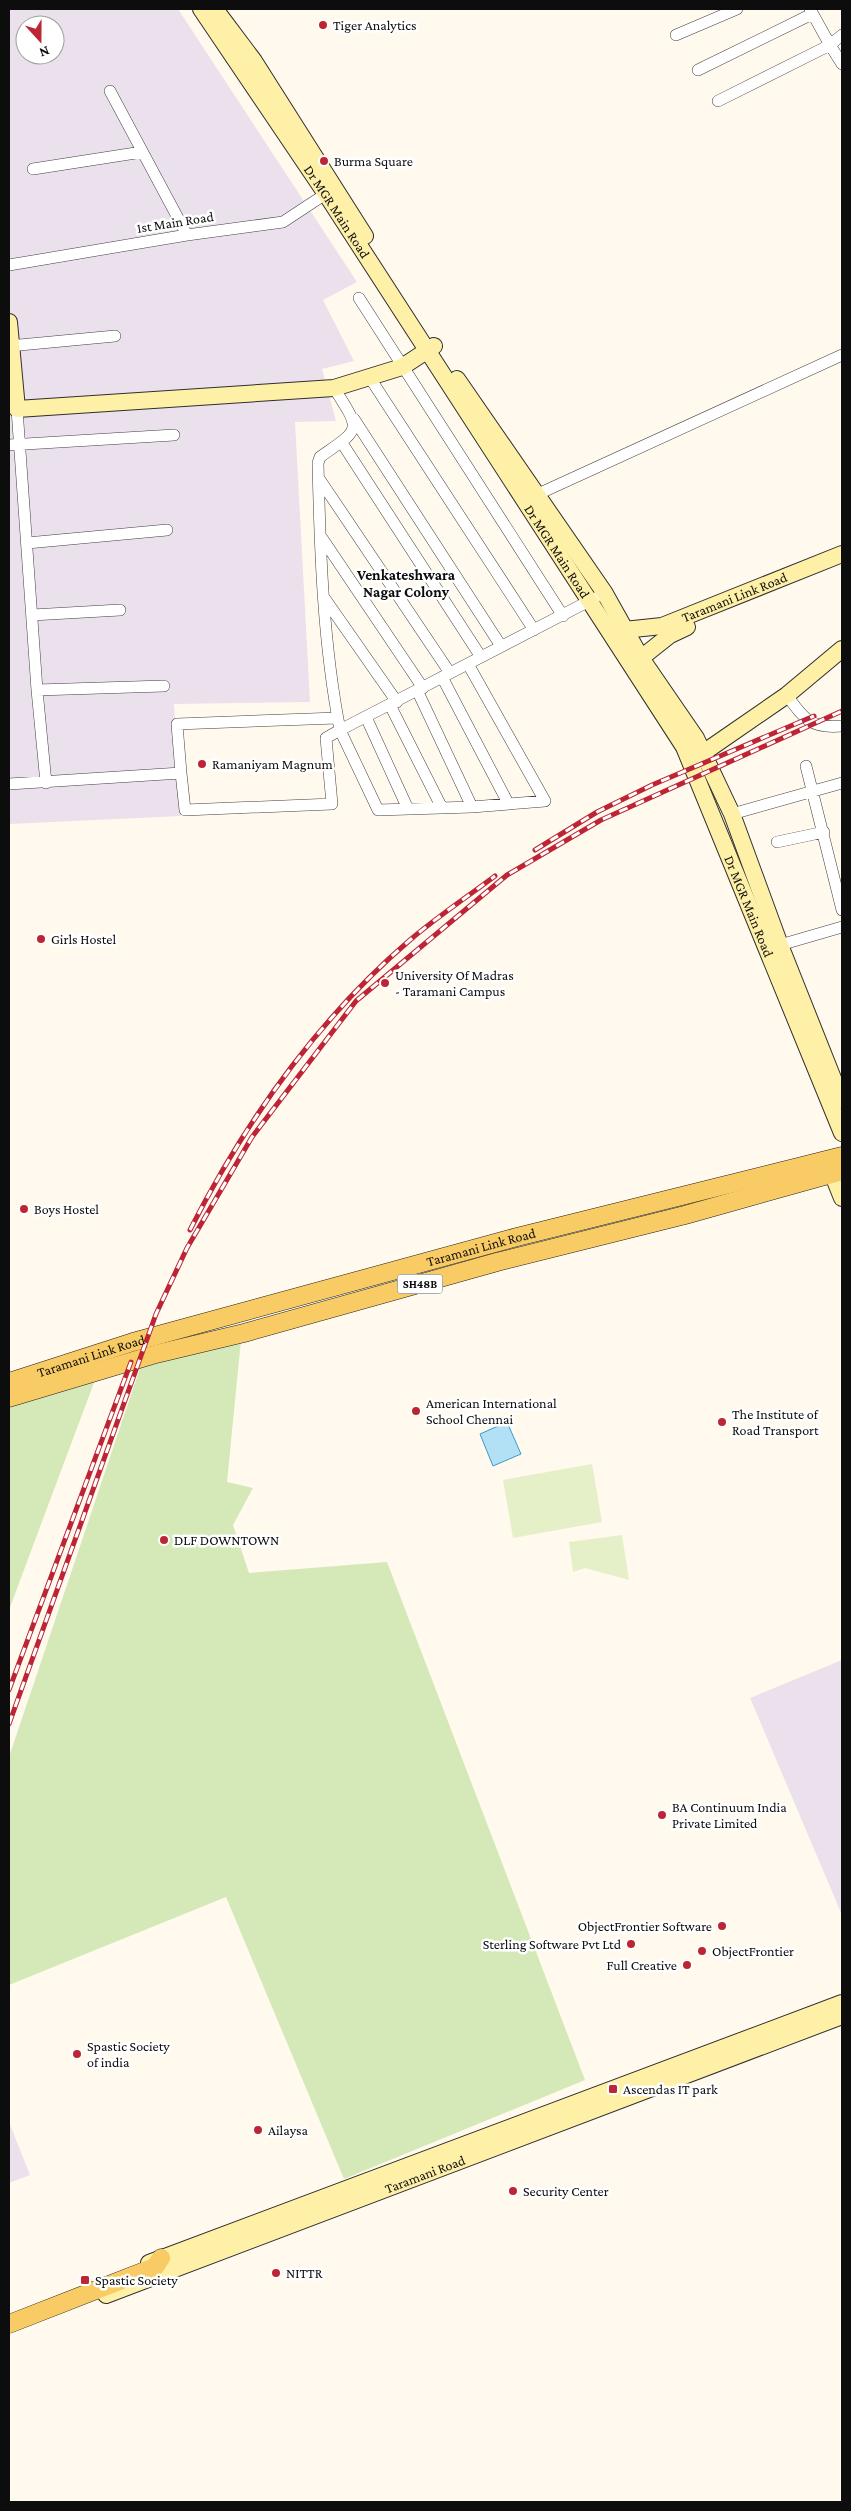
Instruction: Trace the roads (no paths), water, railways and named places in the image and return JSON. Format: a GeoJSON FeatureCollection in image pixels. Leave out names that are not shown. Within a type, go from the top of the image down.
{"type":"FeatureCollection","features":[{"type":"Feature","properties":{"kind":"main road","name":"Taramani Link Road"},"geometry":{"type":"LineString","coordinates":[[9,1382],[133,1342],[517,1237],[836,1165]]}},
{"type":"Feature","properties":{"kind":"main road","name":"Taramani Link Road"},"geometry":{"type":"LineString","coordinates":[[9,1398],[156,1354],[244,1333],[497,1262],[676,1217],[836,1165]]}},
{"type":"Feature","properties":{"kind":"main road"},"geometry":{"type":"LineString","coordinates":[[9,2324],[155,2267],[161,2258]]}},
{"type":"Feature","properties":{"kind":"street","name":"Dr MGR Main Road"},"geometry":{"type":"LineString","coordinates":[[201,9],[331,191],[406,304],[431,349],[590,602],[684,747],[696,756],[732,814],[780,945],[842,1101]]}},
{"type":"Feature","properties":{"kind":"street","name":"Dr MGR Main Road"},"geometry":{"type":"LineString","coordinates":[[215,9],[254,61],[331,191]]}},
{"type":"Feature","properties":{"kind":"street"},"geometry":{"type":"LineString","coordinates":[[676,35],[737,9]]}},
{"type":"Feature","properties":{"kind":"street"},"geometry":{"type":"LineString","coordinates":[[698,70],[811,11],[842,64]]}},
{"type":"Feature","properties":{"kind":"street"},"geometry":{"type":"LineString","coordinates":[[718,101],[830,45],[842,35]]}},
{"type":"Feature","properties":{"kind":"street"},"geometry":{"type":"LineString","coordinates":[[110,91],[187,235]]}},
{"type":"Feature","properties":{"kind":"street"},"geometry":{"type":"LineString","coordinates":[[33,169],[142,152]]}},
{"type":"Feature","properties":{"kind":"street","name":"1st Main Road"},"geometry":{"type":"LineString","coordinates":[[9,264],[187,235],[283,222],[331,191]]}},
{"type":"Feature","properties":{"kind":"street"},"geometry":{"type":"LineString","coordinates":[[359,298],[563,616]]}},
{"type":"Feature","properties":{"kind":"street"},"geometry":{"type":"LineString","coordinates":[[9,322],[17,409],[14,445],[27,543],[37,690],[46,783]]}},
{"type":"Feature","properties":{"kind":"street"},"geometry":{"type":"LineString","coordinates":[[10,346],[115,336]]}},
{"type":"Feature","properties":{"kind":"street","name":"Dr MGR Main Road"},"geometry":{"type":"LineString","coordinates":[[431,349],[604,592],[641,658],[696,738],[696,756],[842,1133]]}},
{"type":"Feature","properties":{"kind":"street"},"geometry":{"type":"LineString","coordinates":[[17,409],[334,388],[402,367],[431,349]]}},
{"type":"Feature","properties":{"kind":"street"},"geometry":{"type":"LineString","coordinates":[[536,495],[842,355]]}},
{"type":"Feature","properties":{"kind":"street"},"geometry":{"type":"LineString","coordinates":[[370,378],[534,630]]}},
{"type":"Feature","properties":{"kind":"street"},"geometry":{"type":"LineString","coordinates":[[334,388],[501,646]]}},
{"type":"Feature","properties":{"kind":"street"},"geometry":{"type":"LineString","coordinates":[[354,419],[354,429],[342,443],[320,457],[318,478],[320,536],[324,598],[337,718],[340,730],[378,810],[545,801],[468,664]]}},
{"type":"Feature","properties":{"kind":"street"},"geometry":{"type":"LineString","coordinates":[[14,445],[174,435]]}},
{"type":"Feature","properties":{"kind":"street"},"geometry":{"type":"LineString","coordinates":[[342,443],[482,656]]}},
{"type":"Feature","properties":{"kind":"street"},"geometry":{"type":"LineString","coordinates":[[318,478],[446,675],[508,803]]}},
{"type":"Feature","properties":{"kind":"street"},"geometry":{"type":"LineString","coordinates":[[27,543],[167,530]]}},
{"type":"Feature","properties":{"kind":"street"},"geometry":{"type":"LineString","coordinates":[[320,536],[420,689],[472,806]]}},
{"type":"Feature","properties":{"kind":"street","name":"Taramani Link Road"},"geometry":{"type":"LineString","coordinates":[[624,630],[662,626],[842,554]]}},
{"type":"Feature","properties":{"kind":"street","name":"Taramani Link Road"},"geometry":{"type":"LineString","coordinates":[[641,658],[670,634],[842,564]]}},
{"type":"Feature","properties":{"kind":"street"},"geometry":{"type":"LineString","coordinates":[[337,718],[177,724],[185,810],[332,804],[326,738],[501,646],[590,602],[604,592]]}},
{"type":"Feature","properties":{"kind":"street"},"geometry":{"type":"LineString","coordinates":[[324,598],[394,703],[442,808]]}},
{"type":"Feature","properties":{"kind":"street"},"geometry":{"type":"LineString","coordinates":[[32,615],[120,610]]}},
{"type":"Feature","properties":{"kind":"street"},"geometry":{"type":"LineString","coordinates":[[696,756],[787,695],[842,649]]}},
{"type":"Feature","properties":{"kind":"street"},"geometry":{"type":"LineString","coordinates":[[37,690],[164,686]]}},
{"type":"Feature","properties":{"kind":"street"},"geometry":{"type":"LineString","coordinates":[[787,695],[796,709],[810,723],[824,728],[842,726]]}},
{"type":"Feature","properties":{"kind":"street"},"geometry":{"type":"LineString","coordinates":[[366,717],[408,809]]}},
{"type":"Feature","properties":{"kind":"street"},"geometry":{"type":"LineString","coordinates":[[806,766],[842,910]]}},
{"type":"Feature","properties":{"kind":"street"},"geometry":{"type":"LineString","coordinates":[[9,784],[181,773]]}},
{"type":"Feature","properties":{"kind":"street"},"geometry":{"type":"LineString","coordinates":[[732,814],[842,783]]}},
{"type":"Feature","properties":{"kind":"street"},"geometry":{"type":"LineString","coordinates":[[776,842],[824,832]]}},
{"type":"Feature","properties":{"kind":"street"},"geometry":{"type":"LineString","coordinates":[[780,945],[842,927]]}},
{"type":"Feature","properties":{"kind":"street"},"geometry":{"type":"LineString","coordinates":[[836,1165],[842,1198]]}},
{"type":"Feature","properties":{"kind":"street","name":"Taramani Road"},"geometry":{"type":"LineString","coordinates":[[9,2317],[161,2258],[842,2003]]}},
{"type":"Feature","properties":{"kind":"street","name":"Taramani Road"},"geometry":{"type":"LineString","coordinates":[[9,2332],[842,2016]]}},
{"type":"Feature","properties":{"kind":"water"},"geometry":{"type":"Polygon","coordinates":[[[507,1422],[521,1454],[493,1466],[480,1434],[507,1422]]]}},
{"type":"Feature","properties":{"kind":"railway"},"geometry":{"type":"LineString","coordinates":[[9,1724],[156,1314],[187,1248],[252,1137],[356,1001],[507,875],[601,820],[842,711]]}},
{"type":"Feature","properties":{"kind":"railway"},"geometry":{"type":"LineString","coordinates":[[535,850],[597,812],[652,785],[814,716]]}},
{"type":"Feature","properties":{"kind":"railway"},"geometry":{"type":"LineString","coordinates":[[190,1230],[235,1150],[286,1074],[314,1038],[376,971],[410,940],[495,876]]}},
{"type":"Feature","properties":{"kind":"railway"},"geometry":{"type":"LineString","coordinates":[[9,1690],[131,1362]]}},
{"type":"Feature","properties":{"kind":"place","name":"Tiger Analytics"},"geometry":{"type":"Point","coordinates":[323,25]}},
{"type":"Feature","properties":{"kind":"place","name":"Burma Square"},"geometry":{"type":"Point","coordinates":[324,161]}},
{"type":"Feature","properties":{"kind":"place","name":"Ramaniyam Magnum"},"geometry":{"type":"Point","coordinates":[202,764]}},
{"type":"Feature","properties":{"kind":"place","name":"Girls Hostel"},"geometry":{"type":"Point","coordinates":[41,939]}},
{"type":"Feature","properties":{"kind":"place","name":"University Of Madras - Taramani Campus"},"geometry":{"type":"Point","coordinates":[385,983]}},
{"type":"Feature","properties":{"kind":"place","name":"Boys Hostel"},"geometry":{"type":"Point","coordinates":[24,1209]}},
{"type":"Feature","properties":{"kind":"place","name":"American International School Chennai"},"geometry":{"type":"Point","coordinates":[416,1411]}},
{"type":"Feature","properties":{"kind":"place","name":"The Institute of Road Transport"},"geometry":{"type":"Point","coordinates":[722,1422]}},
{"type":"Feature","properties":{"kind":"place","name":"DLF DOWNTOWN"},"geometry":{"type":"Point","coordinates":[164,1540]}},
{"type":"Feature","properties":{"kind":"place","name":"BA Continuum India Private Limited"},"geometry":{"type":"Point","coordinates":[662,1815]}},
{"type":"Feature","properties":{"kind":"place","name":"ObjectFrontier Software"},"geometry":{"type":"Point","coordinates":[722,1926]}},
{"type":"Feature","properties":{"kind":"place","name":"Sterling Software Pvt Ltd"},"geometry":{"type":"Point","coordinates":[631,1944]}},
{"type":"Feature","properties":{"kind":"place","name":"ObjectFrontier"},"geometry":{"type":"Point","coordinates":[702,1951]}},
{"type":"Feature","properties":{"kind":"place","name":"Full Creative"},"geometry":{"type":"Point","coordinates":[687,1965]}},
{"type":"Feature","properties":{"kind":"place","name":"Spastic Society of india"},"geometry":{"type":"Point","coordinates":[77,2054]}},
{"type":"Feature","properties":{"kind":"place","name":"Ascendas IT park"},"geometry":{"type":"Point","coordinates":[613,2089]}},
{"type":"Feature","properties":{"kind":"place","name":"Ailaysa"},"geometry":{"type":"Point","coordinates":[258,2130]}},
{"type":"Feature","properties":{"kind":"place","name":"Security Center"},"geometry":{"type":"Point","coordinates":[513,2191]}},
{"type":"Feature","properties":{"kind":"place","name":"NITTR"},"geometry":{"type":"Point","coordinates":[276,2273]}},
{"type":"Feature","properties":{"kind":"place","name":"Spastic Society"},"geometry":{"type":"Point","coordinates":[85,2280]}},
{"type":"Feature","properties":{"kind":"district","name":"Venkateshwara Nagar Colony"},"geometry":{"type":"Point","coordinates":[406,584]}}]}
